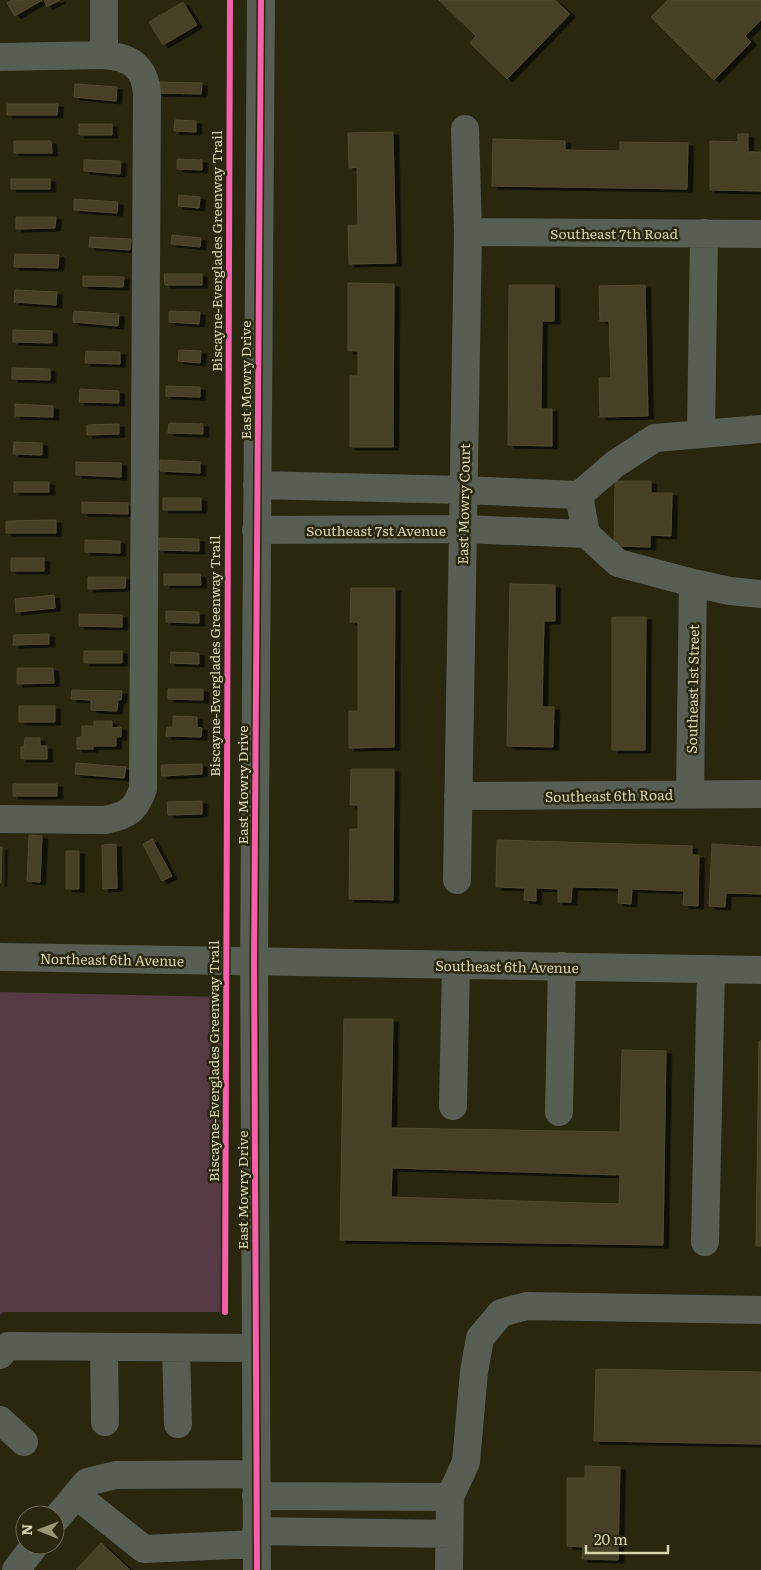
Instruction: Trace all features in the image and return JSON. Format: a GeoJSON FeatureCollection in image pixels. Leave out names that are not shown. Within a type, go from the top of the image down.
{"type":"FeatureCollection","features":[{"type":"Feature","properties":{"kind":"street"},"geometry":{"type":"LineString","coordinates":[[104,0],[104,55]]}},
{"type":"Feature","properties":{"kind":"street","name":"East Mowry Drive"},"geometry":{"type":"LineString","coordinates":[[256,1549],[254,961],[260,0]]}},
{"type":"Feature","properties":{"kind":"street"},"geometry":{"type":"LineString","coordinates":[[0,57],[118,56],[135,64],[140,70],[147,87],[143,789],[136,806],[130,812],[105,820],[0,819]]}},
{"type":"Feature","properties":{"kind":"street","name":"East Mowry Court"},"geometry":{"type":"LineString","coordinates":[[456,880],[468,232],[465,129]]}},
{"type":"Feature","properties":{"kind":"street","name":"Southeast 7th Road"},"geometry":{"type":"LineString","coordinates":[[468,232],[761,234]]}},
{"type":"Feature","properties":{"kind":"street"},"geometry":{"type":"LineString","coordinates":[[701,434],[704,233]]}},
{"type":"Feature","properties":{"kind":"street"},"geometry":{"type":"LineString","coordinates":[[257,485],[579,495],[615,464],[655,438],[761,428]]}},
{"type":"Feature","properties":{"kind":"street"},"geometry":{"type":"LineString","coordinates":[[579,495],[586,534],[618,563],[693,583],[730,591],[761,594]]}},
{"type":"Feature","properties":{"kind":"street","name":"Southeast 7st Avenue"},"geometry":{"type":"LineString","coordinates":[[256,530],[463,530],[586,534]]}},
{"type":"Feature","properties":{"kind":"street","name":"Southeast 1st Street"},"geometry":{"type":"LineString","coordinates":[[690,794],[693,583]]}},
{"type":"Feature","properties":{"kind":"street","name":"Southeast 6th Road"},"geometry":{"type":"LineString","coordinates":[[458,796],[761,794]]}},
{"type":"Feature","properties":{"kind":"street","name":"Northeast 6th Avenue"},"geometry":{"type":"LineString","coordinates":[[0,957],[254,961]]}},
{"type":"Feature","properties":{"kind":"street","name":"Southeast 6th Avenue"},"geometry":{"type":"LineString","coordinates":[[254,961],[761,970]]}},
{"type":"Feature","properties":{"kind":"street"},"geometry":{"type":"LineString","coordinates":[[453,1106],[456,965]]}},
{"type":"Feature","properties":{"kind":"street"},"geometry":{"type":"LineString","coordinates":[[559,1112],[562,966]]}},
{"type":"Feature","properties":{"kind":"street"},"geometry":{"type":"LineString","coordinates":[[705,1242],[711,969]]}},
{"type":"Feature","properties":{"kind":"street"},"geometry":{"type":"LineString","coordinates":[[449,1570],[450,1497],[466,1462],[474,1372],[480,1338],[501,1313],[527,1306],[761,1310]]}},
{"type":"Feature","properties":{"kind":"street"},"geometry":{"type":"LineString","coordinates":[[0,1355],[8,1346],[255,1348]]}},
{"type":"Feature","properties":{"kind":"street"},"geometry":{"type":"LineString","coordinates":[[104,1347],[105,1422]]}},
{"type":"Feature","properties":{"kind":"street"},"geometry":{"type":"LineString","coordinates":[[176,1348],[178,1424]]}},
{"type":"Feature","properties":{"kind":"street"},"geometry":{"type":"LineString","coordinates":[[0,1420],[24,1442]]}},
{"type":"Feature","properties":{"kind":"street"},"geometry":{"type":"LineString","coordinates":[[65,1508],[88,1482],[116,1475],[256,1486],[450,1497]]}},
{"type":"Feature","properties":{"kind":"street"},"geometry":{"type":"LineString","coordinates":[[76,1495],[144,1549],[256,1549],[449,1534]]}},
{"type":"Feature","properties":{"kind":"street"},"geometry":{"type":"LineString","coordinates":[[16,1570],[27,1555]]}},
{"type":"Feature","properties":{"kind":"shaded area"},"geometry":{"type":"Polygon","coordinates":[[[0,992],[224,997],[221,1312],[3,1312],[0,1315],[0,992]]]}},
{"type":"Feature","properties":{"kind":"building"},"geometry":{"type":"Polygon","coordinates":[[[12,0],[42,0],[15,16],[7,3],[12,0]]]}},
{"type":"Feature","properties":{"kind":"building"},"geometry":{"type":"Polygon","coordinates":[[[44,0],[60,0],[47,7],[44,0]]]}},
{"type":"Feature","properties":{"kind":"building"},"geometry":{"type":"Polygon","coordinates":[[[439,0],[555,0],[570,14],[507,79],[470,43],[476,36],[439,0]]]}},
{"type":"Feature","properties":{"kind":"building"},"geometry":{"type":"Polygon","coordinates":[[[668,0],[761,0],[761,20],[745,36],[751,42],[714,80],[651,17],[668,0]]]}},
{"type":"Feature","properties":{"kind":"building"},"geometry":{"type":"Polygon","coordinates":[[[183,2],[197,25],[163,45],[149,22],[183,2]]]}},
{"type":"Feature","properties":{"kind":"building"},"geometry":{"type":"Polygon","coordinates":[[[157,82],[202,83],[201,94],[157,93],[157,82]]]}},
{"type":"Feature","properties":{"kind":"building"},"geometry":{"type":"Polygon","coordinates":[[[75,84],[117,87],[116,101],[74,97],[75,84]]]}},
{"type":"Feature","properties":{"kind":"building"},"geometry":{"type":"Polygon","coordinates":[[[7,104],[58,104],[57,115],[7,115],[7,104]]]}},
{"type":"Feature","properties":{"kind":"building"},"geometry":{"type":"Polygon","coordinates":[[[175,120],[196,121],[196,132],[174,131],[175,120]]]}},
{"type":"Feature","properties":{"kind":"building"},"geometry":{"type":"Polygon","coordinates":[[[79,124],[112,124],[112,135],[79,135],[79,124]]]}},
{"type":"Feature","properties":{"kind":"building"},"geometry":{"type":"Polygon","coordinates":[[[393,132],[396,263],[349,264],[348,225],[358,225],[357,167],[349,168],[348,133],[393,132]]]}},
{"type":"Feature","properties":{"kind":"building"},"geometry":{"type":"Polygon","coordinates":[[[738,134],[748,134],[748,152],[761,152],[761,191],[710,190],[710,141],[738,142],[738,134]]]}},
{"type":"Feature","properties":{"kind":"building"},"geometry":{"type":"Polygon","coordinates":[[[493,139],[565,141],[565,150],[620,151],[620,142],[688,143],[687,189],[492,186],[493,139]]]}},
{"type":"Feature","properties":{"kind":"building"},"geometry":{"type":"Polygon","coordinates":[[[14,141],[51,141],[52,153],[14,153],[14,141]]]}},
{"type":"Feature","properties":{"kind":"building"},"geometry":{"type":"Polygon","coordinates":[[[177,159],[202,160],[202,170],[177,169],[177,159]]]}},
{"type":"Feature","properties":{"kind":"building"},"geometry":{"type":"Polygon","coordinates":[[[84,160],[121,161],[120,174],[84,171],[84,160]]]}},
{"type":"Feature","properties":{"kind":"building"},"geometry":{"type":"Polygon","coordinates":[[[11,179],[50,179],[50,189],[11,189],[11,179]]]}},
{"type":"Feature","properties":{"kind":"building"},"geometry":{"type":"Polygon","coordinates":[[[179,195],[200,197],[199,208],[178,206],[179,195]]]}},
{"type":"Feature","properties":{"kind":"building"},"geometry":{"type":"Polygon","coordinates":[[[74,199],[118,202],[117,213],[74,210],[74,199]]]}},
{"type":"Feature","properties":{"kind":"building"},"geometry":{"type":"Polygon","coordinates":[[[16,217],[56,217],[55,228],[16,229],[16,217]]]}},
{"type":"Feature","properties":{"kind":"building"},"geometry":{"type":"Polygon","coordinates":[[[172,235],[201,238],[200,247],[171,244],[172,235]]]}},
{"type":"Feature","properties":{"kind":"building"},"geometry":{"type":"Polygon","coordinates":[[[90,237],[131,239],[130,250],[89,247],[90,237]]]}},
{"type":"Feature","properties":{"kind":"building"},"geometry":{"type":"Polygon","coordinates":[[[15,254],[59,255],[58,268],[14,267],[15,254]]]}},
{"type":"Feature","properties":{"kind":"building"},"geometry":{"type":"Polygon","coordinates":[[[164,274],[202,274],[202,285],[165,285],[164,274]]]}},
{"type":"Feature","properties":{"kind":"building"},"geometry":{"type":"Polygon","coordinates":[[[83,276],[124,277],[123,287],[83,286],[83,276]]]}},
{"type":"Feature","properties":{"kind":"building"},"geometry":{"type":"Polygon","coordinates":[[[348,283],[394,284],[393,447],[350,447],[350,376],[358,376],[358,351],[348,351],[348,283]]]}},
{"type":"Feature","properties":{"kind":"building"},"geometry":{"type":"Polygon","coordinates":[[[509,285],[554,285],[554,321],[542,321],[541,409],[552,409],[552,446],[508,445],[509,285]]]}},
{"type":"Feature","properties":{"kind":"building"},"geometry":{"type":"Polygon","coordinates":[[[645,285],[648,416],[600,417],[599,378],[611,378],[609,321],[600,321],[599,286],[645,285]]]}},
{"type":"Feature","properties":{"kind":"building"},"geometry":{"type":"Polygon","coordinates":[[[15,290],[57,292],[56,305],[14,302],[15,290]]]}},
{"type":"Feature","properties":{"kind":"building"},"geometry":{"type":"Polygon","coordinates":[[[74,311],[119,314],[118,326],[73,322],[74,311]]]}},
{"type":"Feature","properties":{"kind":"building"},"geometry":{"type":"Polygon","coordinates":[[[169,311],[200,312],[199,324],[169,322],[169,311]]]}},
{"type":"Feature","properties":{"kind":"building"},"geometry":{"type":"Polygon","coordinates":[[[13,330],[52,331],[52,343],[13,342],[13,330]]]}},
{"type":"Feature","properties":{"kind":"building"},"geometry":{"type":"Polygon","coordinates":[[[179,350],[201,351],[200,363],[178,361],[179,350]]]}},
{"type":"Feature","properties":{"kind":"building"},"geometry":{"type":"Polygon","coordinates":[[[86,351],[120,352],[120,364],[85,363],[86,351]]]}},
{"type":"Feature","properties":{"kind":"building"},"geometry":{"type":"Polygon","coordinates":[[[12,368],[50,369],[50,380],[12,379],[12,368]]]}},
{"type":"Feature","properties":{"kind":"building"},"geometry":{"type":"Polygon","coordinates":[[[166,386],[200,387],[200,397],[166,396],[166,386]]]}},
{"type":"Feature","properties":{"kind":"building"},"geometry":{"type":"Polygon","coordinates":[[[80,389],[119,391],[119,403],[79,402],[80,389]]]}},
{"type":"Feature","properties":{"kind":"building"},"geometry":{"type":"Polygon","coordinates":[[[15,404],[53,406],[53,417],[15,416],[15,404]]]}},
{"type":"Feature","properties":{"kind":"building"},"geometry":{"type":"Polygon","coordinates":[[[169,423],[203,424],[203,434],[168,433],[169,423]]]}},
{"type":"Feature","properties":{"kind":"building"},"geometry":{"type":"Polygon","coordinates":[[[119,424],[119,434],[87,435],[87,425],[119,424]]]}},
{"type":"Feature","properties":{"kind":"building"},"geometry":{"type":"Polygon","coordinates":[[[14,442],[42,443],[42,455],[13,454],[14,442]]]}},
{"type":"Feature","properties":{"kind":"building"},"geometry":{"type":"Polygon","coordinates":[[[160,460],[200,462],[200,473],[160,471],[160,460]]]}},
{"type":"Feature","properties":{"kind":"building"},"geometry":{"type":"Polygon","coordinates":[[[76,462],[121,463],[121,477],[76,475],[76,462]]]}},
{"type":"Feature","properties":{"kind":"building"},"geometry":{"type":"Polygon","coordinates":[[[615,481],[651,481],[651,493],[672,493],[671,536],[650,535],[650,547],[614,546],[615,481]]]}},
{"type":"Feature","properties":{"kind":"building"},"geometry":{"type":"Polygon","coordinates":[[[14,482],[49,482],[49,492],[14,492],[14,482]]]}},
{"type":"Feature","properties":{"kind":"building"},"geometry":{"type":"Polygon","coordinates":[[[163,498],[201,498],[201,510],[163,510],[163,498]]]}},
{"type":"Feature","properties":{"kind":"building"},"geometry":{"type":"Polygon","coordinates":[[[82,502],[128,503],[128,514],[82,513],[82,502]]]}},
{"type":"Feature","properties":{"kind":"building"},"geometry":{"type":"Polygon","coordinates":[[[56,520],[56,533],[6,533],[6,521],[56,520]]]}},
{"type":"Feature","properties":{"kind":"building"},"geometry":{"type":"Polygon","coordinates":[[[159,538],[199,539],[199,551],[159,550],[159,538]]]}},
{"type":"Feature","properties":{"kind":"building"},"geometry":{"type":"Polygon","coordinates":[[[85,540],[120,541],[120,553],[85,552],[85,540]]]}},
{"type":"Feature","properties":{"kind":"building"},"geometry":{"type":"Polygon","coordinates":[[[11,558],[44,558],[44,571],[11,571],[11,558]]]}},
{"type":"Feature","properties":{"kind":"building"},"geometry":{"type":"Polygon","coordinates":[[[164,574],[200,574],[201,585],[164,585],[164,574]]]}},
{"type":"Feature","properties":{"kind":"building"},"geometry":{"type":"Polygon","coordinates":[[[88,577],[126,577],[125,588],[88,589],[88,577]]]}},
{"type":"Feature","properties":{"kind":"building"},"geometry":{"type":"Polygon","coordinates":[[[510,584],[555,585],[555,621],[544,621],[542,707],[554,707],[553,747],[507,746],[510,584]]]}},
{"type":"Feature","properties":{"kind":"building"},"geometry":{"type":"Polygon","coordinates":[[[351,588],[395,588],[394,747],[349,748],[349,711],[358,711],[358,622],[350,622],[351,588]]]}},
{"type":"Feature","properties":{"kind":"building"},"geometry":{"type":"Polygon","coordinates":[[[54,595],[55,608],[16,612],[15,599],[54,595]]]}},
{"type":"Feature","properties":{"kind":"building"},"geometry":{"type":"Polygon","coordinates":[[[166,611],[199,612],[199,623],[166,622],[166,611]]]}},
{"type":"Feature","properties":{"kind":"building"},"geometry":{"type":"Polygon","coordinates":[[[79,614],[122,615],[122,627],[79,626],[79,614]]]}},
{"type":"Feature","properties":{"kind":"building"},"geometry":{"type":"Polygon","coordinates":[[[612,617],[646,617],[645,750],[612,750],[612,617]]]}},
{"type":"Feature","properties":{"kind":"building"},"geometry":{"type":"Polygon","coordinates":[[[49,634],[49,644],[13,645],[14,635],[49,634]]]}},
{"type":"Feature","properties":{"kind":"building"},"geometry":{"type":"Polygon","coordinates":[[[84,651],[122,651],[122,663],[84,663],[84,651]]]}},
{"type":"Feature","properties":{"kind":"building"},"geometry":{"type":"Polygon","coordinates":[[[171,652],[199,653],[199,664],[170,663],[171,652]]]}},
{"type":"Feature","properties":{"kind":"building"},"geometry":{"type":"Polygon","coordinates":[[[17,668],[53,668],[54,683],[17,684],[17,668]]]}},
{"type":"Feature","properties":{"kind":"building"},"geometry":{"type":"Polygon","coordinates":[[[168,689],[203,689],[203,700],[168,699],[168,689]]]}},
{"type":"Feature","properties":{"kind":"building"},"geometry":{"type":"Polygon","coordinates":[[[72,690],[122,691],[121,700],[118,700],[117,711],[91,710],[91,700],[71,699],[72,690]]]}},
{"type":"Feature","properties":{"kind":"building"},"geometry":{"type":"Polygon","coordinates":[[[19,706],[55,706],[55,722],[19,722],[19,706]]]}},
{"type":"Feature","properties":{"kind":"building"},"geometry":{"type":"Polygon","coordinates":[[[173,716],[197,717],[197,727],[202,728],[201,737],[166,736],[167,727],[173,727],[173,716]]]}},
{"type":"Feature","properties":{"kind":"building"},"geometry":{"type":"Polygon","coordinates":[[[94,721],[112,721],[112,728],[121,727],[121,737],[116,737],[116,746],[93,746],[93,749],[77,749],[77,737],[82,737],[82,726],[94,726],[94,721]]]}},
{"type":"Feature","properties":{"kind":"building"},"geometry":{"type":"Polygon","coordinates":[[[25,738],[40,738],[40,746],[47,746],[47,759],[21,759],[21,747],[24,747],[25,738]]]}},
{"type":"Feature","properties":{"kind":"building"},"geometry":{"type":"Polygon","coordinates":[[[76,763],[126,767],[124,778],[75,774],[76,763]]]}},
{"type":"Feature","properties":{"kind":"building"},"geometry":{"type":"Polygon","coordinates":[[[202,764],[202,774],[162,776],[161,765],[202,764]]]}},
{"type":"Feature","properties":{"kind":"building"},"geometry":{"type":"Polygon","coordinates":[[[351,769],[394,769],[393,900],[349,899],[350,829],[358,829],[358,805],[350,805],[351,769]]]}},
{"type":"Feature","properties":{"kind":"building"},"geometry":{"type":"Polygon","coordinates":[[[13,784],[57,784],[57,796],[13,796],[13,784]]]}},
{"type":"Feature","properties":{"kind":"building"},"geometry":{"type":"Polygon","coordinates":[[[202,801],[202,814],[168,815],[167,802],[202,801]]]}},
{"type":"Feature","properties":{"kind":"building"},"geometry":{"type":"Polygon","coordinates":[[[29,835],[42,836],[40,882],[27,881],[29,835]]]}},
{"type":"Feature","properties":{"kind":"building"},"geometry":{"type":"Polygon","coordinates":[[[152,839],[172,876],[162,881],[143,844],[152,839]]]}},
{"type":"Feature","properties":{"kind":"building"},"geometry":{"type":"Polygon","coordinates":[[[497,840],[692,846],[692,855],[699,855],[698,906],[683,905],[684,891],[632,889],[631,904],[618,903],[619,888],[572,887],[571,902],[558,902],[558,889],[536,888],[536,901],[524,900],[525,888],[496,887],[497,840]]]}},
{"type":"Feature","properties":{"kind":"building"},"geometry":{"type":"Polygon","coordinates":[[[116,844],[117,888],[103,889],[102,845],[116,844]]]}},
{"type":"Feature","properties":{"kind":"building"},"geometry":{"type":"Polygon","coordinates":[[[712,844],[761,847],[761,894],[726,893],[725,907],[709,906],[712,844]]]}},
{"type":"Feature","properties":{"kind":"building"},"geometry":{"type":"Polygon","coordinates":[[[0,847],[2,847],[1,883],[0,883],[0,847]]]}},
{"type":"Feature","properties":{"kind":"building"},"geometry":{"type":"Polygon","coordinates":[[[66,851],[79,851],[79,889],[66,889],[66,851]]]}},
{"type":"Feature","properties":{"kind":"building"},"geometry":{"type":"Polygon","coordinates":[[[344,1019],[393,1019],[391,1128],[620,1132],[622,1050],[666,1051],[663,1245],[340,1240],[344,1019]],[[392,1168],[391,1197],[619,1204],[620,1175],[392,1168]]]}},
{"type":"Feature","properties":{"kind":"building"},"geometry":{"type":"Polygon","coordinates":[[[759,1041],[761,1041],[761,1246],[756,1246],[759,1041]]]}},
{"type":"Feature","properties":{"kind":"building"},"geometry":{"type":"Polygon","coordinates":[[[596,1369],[761,1372],[761,1444],[594,1441],[596,1369]]]}},
{"type":"Feature","properties":{"kind":"building"},"geometry":{"type":"Polygon","coordinates":[[[585,1466],[620,1467],[618,1560],[582,1559],[583,1547],[567,1546],[567,1478],[585,1478],[585,1466]]]}},
{"type":"Feature","properties":{"kind":"building"},"geometry":{"type":"Polygon","coordinates":[[[101,1543],[130,1570],[76,1570],[101,1543]]]}},
{"type":"Feature","properties":{"kind":"cycle path","name":"Biscayne-Everglades Greenway Trail"},"geometry":{"type":"LineString","coordinates":[[225,1312],[230,0]]}},
{"type":"Feature","properties":{"kind":"cycle path"},"geometry":{"type":"LineString","coordinates":[[257,1570],[254,961],[261,0]]}}]}
